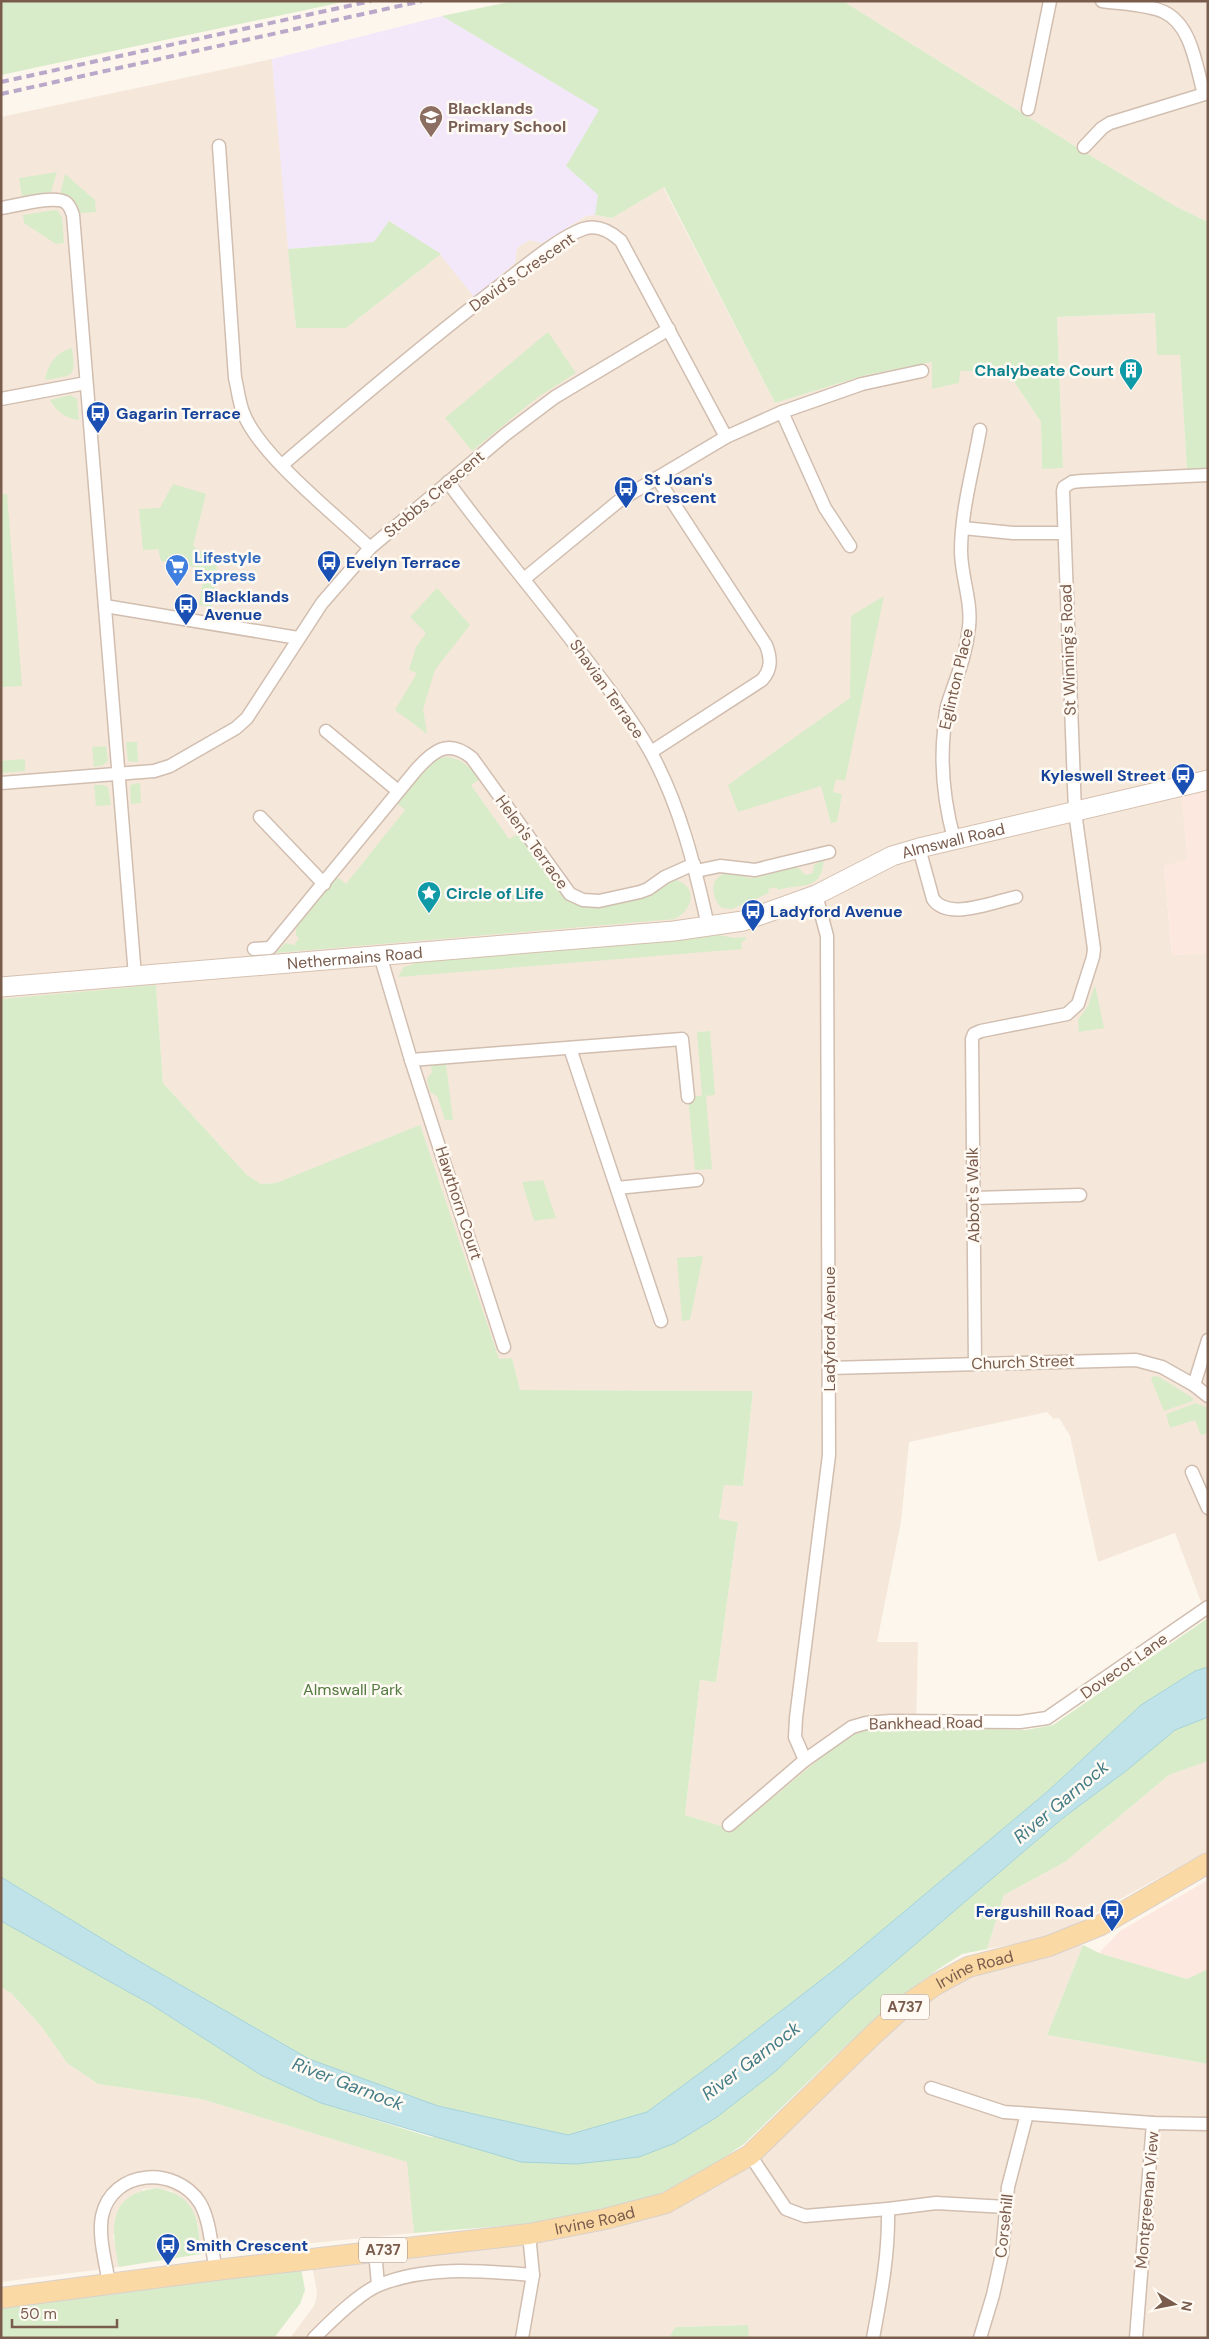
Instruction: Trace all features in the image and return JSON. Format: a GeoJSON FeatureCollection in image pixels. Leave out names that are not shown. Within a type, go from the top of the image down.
{"type":"FeatureCollection","features":[{"type":"Feature","properties":{"kind":"main road","name":"Almswall Road"},"geometry":{"type":"LineString","coordinates":[[708,926],[752,918],[816,895],[892,856],[919,848],[1208,780]]}},
{"type":"Feature","properties":{"kind":"main road","name":"Nethermains Road"},"geometry":{"type":"LineString","coordinates":[[1,987],[708,926]]}},
{"type":"Feature","properties":{"kind":"main road","name":"Irvine Road"},"geometry":{"type":"LineString","coordinates":[[1,2298],[216,2270],[529,2234],[605,2219],[666,2203],[750,2155],[875,2033],[906,2005],[937,1984],[968,1967],[1049,1946],[1100,1925],[1208,1863]]}},
{"type":"Feature","properties":{"kind":"street"},"geometry":{"type":"LineString","coordinates":[[1028,109],[1050,1]]}},
{"type":"Feature","properties":{"kind":"street"},"geometry":{"type":"LineString","coordinates":[[1084,147],[1102,128],[1110,123],[1206,94],[1188,39],[1165,6],[1102,1]]}},
{"type":"Feature","properties":{"kind":"street"},"geometry":{"type":"LineString","coordinates":[[219,146],[235,378],[243,413],[250,426],[282,465],[370,548]]}},
{"type":"Feature","properties":{"kind":"street"},"geometry":{"type":"LineString","coordinates":[[1,208],[54,199],[69,205],[73,215],[135,976]]}},
{"type":"Feature","properties":{"kind":"street","name":"David's Crescent"},"geometry":{"type":"LineString","coordinates":[[282,465],[463,314],[535,259],[582,230],[590,228],[604,230],[613,234],[621,241],[726,436]]}},
{"type":"Feature","properties":{"kind":"street","name":"Stobbs Crescent"},"geometry":{"type":"LineString","coordinates":[[1,783],[154,771],[170,766],[236,728],[254,708],[322,603],[370,548],[506,434],[555,397],[669,329]]}},
{"type":"Feature","properties":{"kind":"street"},"geometry":{"type":"LineString","coordinates":[[524,579],[620,500],[726,436],[782,412],[862,384],[922,371]]}},
{"type":"Feature","properties":{"kind":"street"},"geometry":{"type":"LineString","coordinates":[[1,399],[86,383]]}},
{"type":"Feature","properties":{"kind":"street"},"geometry":{"type":"LineString","coordinates":[[782,412],[826,508],[850,546]]}},
{"type":"Feature","properties":{"kind":"street","name":"Eglinton Place"},"geometry":{"type":"LineString","coordinates":[[954,839],[941,777],[942,753],[947,704],[965,659],[970,625],[969,601],[961,552],[963,528],[980,430]]}},
{"type":"Feature","properties":{"kind":"street","name":"St Winning's Road"},"geometry":{"type":"LineString","coordinates":[[1074,812],[1064,487],[1072,482],[1082,481],[1208,475]]}},
{"type":"Feature","properties":{"kind":"street"},"geometry":{"type":"LineString","coordinates":[[650,752],[762,680],[770,667],[766,645],[657,478]]}},
{"type":"Feature","properties":{"kind":"street","name":"Shavian Terrace"},"geometry":{"type":"LineString","coordinates":[[448,482],[622,707],[650,752],[681,824],[695,868],[708,926]]}},
{"type":"Feature","properties":{"kind":"street"},"geometry":{"type":"LineString","coordinates":[[963,528],[1013,533],[1064,533]]}},
{"type":"Feature","properties":{"kind":"street"},"geometry":{"type":"LineString","coordinates":[[105,606],[298,638]]}},
{"type":"Feature","properties":{"kind":"street"},"geometry":{"type":"LineString","coordinates":[[326,731],[398,791]]}},
{"type":"Feature","properties":{"kind":"street","name":"Helen's Terrace"},"geometry":{"type":"LineString","coordinates":[[254,949],[270,948],[430,754],[451,748],[466,754],[570,894],[583,900],[599,901],[640,892],[648,889],[670,874],[695,868],[720,866],[755,870],[829,852]]}},
{"type":"Feature","properties":{"kind":"street","name":"Abbot's Walk"},"geometry":{"type":"LineString","coordinates":[[975,1364],[971,1044],[974,1034],[980,1031],[1067,1014],[1078,1004],[1093,957],[1074,812]]}},
{"type":"Feature","properties":{"kind":"street"},"geometry":{"type":"LineString","coordinates":[[260,817],[324,884]]}},
{"type":"Feature","properties":{"kind":"street"},"geometry":{"type":"LineString","coordinates":[[919,848],[932,899],[938,906],[945,909],[961,910],[1016,897]]}},
{"type":"Feature","properties":{"kind":"street","name":"Ladyford Avenue"},"geometry":{"type":"LineString","coordinates":[[805,1760],[796,1737],[795,1728],[829,1454],[828,936],[816,895]]}},
{"type":"Feature","properties":{"kind":"street","name":"Hawthorn Court"},"geometry":{"type":"LineString","coordinates":[[380,955],[504,1347]]}},
{"type":"Feature","properties":{"kind":"street"},"geometry":{"type":"LineString","coordinates":[[412,1060],[682,1039],[688,1097]]}},
{"type":"Feature","properties":{"kind":"street"},"geometry":{"type":"LineString","coordinates":[[570,1048],[661,1321]]}},
{"type":"Feature","properties":{"kind":"street"},"geometry":{"type":"LineString","coordinates":[[616,1188],[696,1180]]}},
{"type":"Feature","properties":{"kind":"street"},"geometry":{"type":"LineString","coordinates":[[973,1198],[1080,1195]]}},
{"type":"Feature","properties":{"kind":"street"},"geometry":{"type":"LineString","coordinates":[[1194,1385],[1208,1340]]}},
{"type":"Feature","properties":{"kind":"street","name":"Church Street"},"geometry":{"type":"LineString","coordinates":[[829,1368],[1136,1360],[1162,1367],[1194,1385],[1208,1396]]}},
{"type":"Feature","properties":{"kind":"street"},"geometry":{"type":"LineString","coordinates":[[1192,1472],[1208,1508]]}},
{"type":"Feature","properties":{"kind":"street","name":"Dovecot Lane"},"geometry":{"type":"LineString","coordinates":[[1038,1720],[1055,1714],[1208,1607]]}},
{"type":"Feature","properties":{"kind":"street","name":"Bankhead Road"},"geometry":{"type":"LineString","coordinates":[[729,1825],[805,1760],[852,1727],[866,1723],[1038,1720]]}},
{"type":"Feature","properties":{"kind":"street"},"geometry":{"type":"LineString","coordinates":[[931,2088],[1004,2112],[1154,2123],[1208,2124]]}},
{"type":"Feature","properties":{"kind":"street","name":"Corsehill"},"geometry":{"type":"LineString","coordinates":[[980,2338],[993,2295],[1002,2254],[1008,2187],[1027,2114]]}},
{"type":"Feature","properties":{"kind":"street","name":"Montgreenan View"},"geometry":{"type":"LineString","coordinates":[[1136,2338],[1154,2123]]}},
{"type":"Feature","properties":{"kind":"street"},"geometry":{"type":"LineString","coordinates":[[750,2155],[779,2201],[792,2212],[815,2217],[936,2203],[1006,2207]]}},
{"type":"Feature","properties":{"kind":"street"},"geometry":{"type":"LineString","coordinates":[[109,2284],[101,2233],[102,2215],[110,2199],[122,2186],[139,2178],[156,2176],[174,2180],[189,2189],[200,2204],[206,2220],[216,2270]]}},
{"type":"Feature","properties":{"kind":"street"},"geometry":{"type":"LineString","coordinates":[[873,2338],[889,2244],[888,2210]]}},
{"type":"Feature","properties":{"kind":"street"},"geometry":{"type":"LineString","coordinates":[[522,2338],[533,2275],[529,2234]]}},
{"type":"Feature","properties":{"kind":"street"},"geometry":{"type":"LineString","coordinates":[[375,2251],[378,2285]]}},
{"type":"Feature","properties":{"kind":"street"},"geometry":{"type":"LineString","coordinates":[[314,2338],[349,2306],[378,2285],[443,2271],[462,2270],[533,2275]]}},
{"type":"Feature","properties":{"kind":"shaded area"},"geometry":{"type":"Polygon","coordinates":[[[843,1],[1208,1],[1208,222],[1177,207],[1091,156],[843,1]]]}},
{"type":"Feature","properties":{"kind":"shaded area","name":"Blacklands Primary School"},"geometry":{"type":"Polygon","coordinates":[[[442,16],[600,110],[566,166],[599,195],[595,215],[586,216],[542,243],[529,240],[517,248],[515,263],[474,297],[440,254],[389,221],[375,242],[288,249],[272,59],[442,16]]]}},
{"type":"Feature","properties":{"kind":"shaded area"},"geometry":{"type":"Polygon","coordinates":[[[272,59],[296,328],[346,328],[441,254],[475,297],[517,248],[529,240],[543,243],[586,216],[595,215],[612,218],[663,187],[775,403],[866,375],[933,362],[932,388],[960,371],[1007,371],[1041,422],[1042,468],[1063,467],[1057,317],[1156,313],[1157,355],[1180,355],[1187,471],[1208,470],[1208,780],[1181,787],[1188,860],[1164,866],[1172,955],[1208,953],[1208,1607],[1204,1610],[1175,1533],[1098,1562],[1070,1436],[1059,1418],[1054,1419],[1047,1412],[909,1442],[901,1522],[877,1642],[918,1642],[916,1727],[842,1740],[734,1830],[685,1815],[700,1680],[716,1682],[738,1522],[719,1520],[724,1484],[743,1486],[753,1391],[520,1390],[512,1358],[499,1360],[276,1183],[261,1184],[247,1175],[163,1083],[156,986],[1,999],[1,117],[272,59]]]}},
{"type":"Feature","properties":{"kind":"shaded area"},"geometry":{"type":"Polygon","coordinates":[[[1208,780],[1208,953],[1172,955],[1164,866],[1188,859],[1180,787],[1208,780]]]}},
{"type":"Feature","properties":{"kind":"shaded area"},"geometry":{"type":"Polygon","coordinates":[[[1208,1761],[1208,1851],[1064,1930],[1041,1939],[987,1949],[1004,1895],[1065,1862],[1169,1775],[1208,1761]]]}},
{"type":"Feature","properties":{"kind":"shaded area"},"geometry":{"type":"Polygon","coordinates":[[[1208,1880],[1208,1969],[1187,1979],[1099,1953],[1120,1931],[1208,1880]]]}},
{"type":"Feature","properties":{"kind":"shaded area"},"geometry":{"type":"Polygon","coordinates":[[[1083,1945],[1047,2035],[1208,2064],[1208,2338],[749,2338],[747,2325],[676,2327],[669,2338],[290,2338],[314,2306],[317,2292],[312,2266],[671,2210],[909,2012],[959,1982],[1004,1963],[1083,1945]]]}},
{"type":"Feature","properties":{"kind":"shaded area"},"geometry":{"type":"Polygon","coordinates":[[[1,1987],[11,1993],[41,2026],[67,2063],[98,2084],[201,2099],[408,2162],[414,2233],[201,2254],[198,2224],[172,2191],[157,2188],[143,2189],[113,2235],[119,2267],[1,2282],[1,1987]]]}},
{"type":"Feature","properties":{"kind":"green space"},"geometry":{"type":"Polygon","coordinates":[[[1,1],[348,1],[1,75],[1,1]]]}},
{"type":"Feature","properties":{"kind":"green space"},"geometry":{"type":"Polygon","coordinates":[[[514,1],[843,1],[1091,156],[1177,207],[1208,222],[1208,470],[1187,471],[1180,355],[1157,355],[1155,313],[1057,317],[1063,468],[1042,469],[1041,422],[1007,371],[960,371],[959,383],[932,389],[932,362],[866,375],[775,403],[664,187],[612,218],[595,215],[598,195],[566,166],[599,110],[442,16],[514,1]]]}},
{"type":"Feature","properties":{"kind":"green space"},"geometry":{"type":"Polygon","coordinates":[[[57,172],[51,192],[22,196],[19,178],[57,172]]]}},
{"type":"Feature","properties":{"kind":"green space"},"geometry":{"type":"Polygon","coordinates":[[[65,174],[95,200],[96,212],[80,213],[73,199],[60,195],[65,174]]]}},
{"type":"Feature","properties":{"kind":"green space"},"geometry":{"type":"Polygon","coordinates":[[[58,211],[62,218],[64,243],[56,244],[24,223],[23,215],[58,211]]]}},
{"type":"Feature","properties":{"kind":"green space"},"geometry":{"type":"Polygon","coordinates":[[[389,221],[441,254],[346,328],[296,328],[288,249],[374,242],[389,221]]]}},
{"type":"Feature","properties":{"kind":"green space"},"geometry":{"type":"Polygon","coordinates":[[[548,332],[576,373],[538,397],[472,451],[445,418],[548,332]]]}},
{"type":"Feature","properties":{"kind":"green space"},"geometry":{"type":"Polygon","coordinates":[[[72,348],[74,365],[71,373],[67,376],[45,380],[48,369],[57,356],[61,352],[72,348]]]}},
{"type":"Feature","properties":{"kind":"green space"},"geometry":{"type":"Polygon","coordinates":[[[70,395],[77,399],[79,420],[62,414],[50,400],[70,395]]]}},
{"type":"Feature","properties":{"kind":"green space"},"geometry":{"type":"Polygon","coordinates":[[[173,484],[206,494],[193,546],[212,559],[217,567],[212,607],[199,605],[205,569],[161,561],[158,549],[143,550],[139,509],[160,508],[173,484]]]}},
{"type":"Feature","properties":{"kind":"green space"},"geometry":{"type":"Polygon","coordinates":[[[7,494],[22,686],[1,687],[1,495],[7,494]]]}},
{"type":"Feature","properties":{"kind":"green space"},"geometry":{"type":"Polygon","coordinates":[[[437,588],[470,625],[435,670],[423,709],[427,734],[395,710],[417,673],[409,670],[416,647],[426,633],[410,617],[437,588]]]}},
{"type":"Feature","properties":{"kind":"green space"},"geometry":{"type":"Polygon","coordinates":[[[884,596],[845,781],[836,779],[833,792],[842,794],[837,822],[831,823],[821,786],[738,812],[728,785],[850,698],[851,616],[884,596]]]}},
{"type":"Feature","properties":{"kind":"green space"},"geometry":{"type":"Polygon","coordinates":[[[126,742],[137,742],[138,762],[128,761],[126,742]]]}},
{"type":"Feature","properties":{"kind":"green space"},"geometry":{"type":"Polygon","coordinates":[[[106,746],[108,761],[103,765],[94,767],[92,747],[106,746]]]}},
{"type":"Feature","properties":{"kind":"green space"},"geometry":{"type":"Polygon","coordinates":[[[444,757],[460,761],[469,767],[480,779],[471,785],[509,839],[518,834],[563,896],[579,906],[608,905],[647,897],[672,879],[686,886],[690,891],[690,903],[687,909],[675,919],[275,953],[286,943],[294,945],[299,938],[296,935],[296,928],[337,877],[346,884],[405,810],[396,803],[411,782],[429,763],[444,757]]]}},
{"type":"Feature","properties":{"kind":"green space"},"geometry":{"type":"Polygon","coordinates":[[[25,759],[25,771],[1,773],[1,761],[25,759]]]}},
{"type":"Feature","properties":{"kind":"green space"},"geometry":{"type":"Polygon","coordinates":[[[140,783],[141,803],[131,804],[130,787],[132,784],[140,783]]]}},
{"type":"Feature","properties":{"kind":"green space"},"geometry":{"type":"Polygon","coordinates":[[[94,785],[108,787],[111,805],[96,806],[94,785]]]}},
{"type":"Feature","properties":{"kind":"green space"},"geometry":{"type":"Polygon","coordinates":[[[824,859],[822,870],[815,881],[778,890],[777,887],[768,889],[769,893],[732,909],[722,908],[713,891],[716,880],[719,876],[725,874],[735,873],[751,878],[793,867],[800,869],[805,875],[813,873],[814,865],[824,859]]]}},
{"type":"Feature","properties":{"kind":"green space"},"geometry":{"type":"Polygon","coordinates":[[[719,935],[734,938],[745,937],[746,939],[741,943],[742,949],[398,977],[404,967],[414,964],[413,960],[719,935]]]}},
{"type":"Feature","properties":{"kind":"green space","name":"Almswall Park"},"geometry":{"type":"Polygon","coordinates":[[[156,985],[163,1083],[247,1175],[261,1184],[276,1183],[420,1125],[499,1359],[512,1358],[520,1390],[753,1391],[743,1486],[724,1485],[719,1519],[738,1522],[716,1682],[700,1680],[685,1815],[734,1830],[842,1740],[863,1730],[888,1727],[1026,1730],[1053,1725],[1208,1618],[1208,1667],[1195,1671],[1141,1705],[1048,1791],[843,1963],[647,2112],[568,2135],[438,2106],[309,2059],[132,1957],[1,1877],[1,999],[156,985]]]}},
{"type":"Feature","properties":{"kind":"green space"},"geometry":{"type":"Polygon","coordinates":[[[1095,985],[1104,1028],[1079,1032],[1078,1020],[1088,1006],[1095,985]]]}},
{"type":"Feature","properties":{"kind":"green space"},"geometry":{"type":"Polygon","coordinates":[[[710,1031],[715,1095],[706,1096],[712,1169],[695,1170],[688,1097],[702,1096],[697,1032],[710,1031]]]}},
{"type":"Feature","properties":{"kind":"green space"},"geometry":{"type":"Polygon","coordinates":[[[446,1064],[453,1120],[445,1120],[437,1096],[430,1092],[427,1079],[432,1072],[431,1066],[446,1064]]]}},
{"type":"Feature","properties":{"kind":"green space"},"geometry":{"type":"Polygon","coordinates":[[[543,1180],[556,1218],[534,1221],[522,1182],[543,1180]]]}},
{"type":"Feature","properties":{"kind":"green space"},"geometry":{"type":"Polygon","coordinates":[[[703,1256],[690,1320],[682,1321],[677,1258],[703,1256]]]}},
{"type":"Feature","properties":{"kind":"green space"},"geometry":{"type":"Polygon","coordinates":[[[1153,1376],[1159,1377],[1193,1398],[1193,1401],[1164,1411],[1151,1379],[1153,1376]]]}},
{"type":"Feature","properties":{"kind":"green space"},"geometry":{"type":"Polygon","coordinates":[[[1196,1403],[1208,1408],[1208,1433],[1201,1435],[1195,1420],[1170,1428],[1166,1414],[1196,1403]]]}},
{"type":"Feature","properties":{"kind":"green space"},"geometry":{"type":"Polygon","coordinates":[[[1208,1717],[1208,1761],[1169,1775],[1065,1862],[1004,1895],[987,1949],[962,1954],[900,1997],[836,2055],[744,2144],[704,2171],[653,2197],[582,2214],[528,2224],[414,2233],[407,2162],[201,2099],[98,2084],[67,2063],[41,2026],[11,1993],[1,1987],[1,1921],[152,2005],[261,2075],[321,2103],[430,2137],[675,2143],[717,2117],[776,2071],[849,2001],[1063,1818],[1126,1771],[1175,1730],[1208,1717]]]}},
{"type":"Feature","properties":{"kind":"green space"},"geometry":{"type":"Polygon","coordinates":[[[1083,1945],[1099,1953],[1187,1979],[1208,1969],[1208,2064],[1047,2035],[1083,1945]]]}},
{"type":"Feature","properties":{"kind":"green space"},"geometry":{"type":"Polygon","coordinates":[[[157,2188],[170,2192],[188,2203],[196,2220],[201,2254],[119,2267],[114,2226],[116,2215],[121,2205],[129,2197],[157,2188]]]}},
{"type":"Feature","properties":{"kind":"green space"},"geometry":{"type":"Polygon","coordinates":[[[301,2268],[305,2290],[300,2304],[274,2338],[1,2338],[1,2307],[301,2268]]]}},
{"type":"Feature","properties":{"kind":"green space"},"geometry":{"type":"Polygon","coordinates":[[[748,2325],[749,2338],[669,2338],[675,2327],[748,2325]]]}},
{"type":"Feature","properties":{"kind":"water","name":"River Garnock"},"geometry":{"type":"Polygon","coordinates":[[[1208,1667],[1208,1717],[1175,1730],[1126,1771],[1063,1818],[849,2001],[776,2071],[717,2117],[675,2143],[639,2157],[576,2164],[521,2162],[321,2103],[261,2075],[152,2005],[1,1921],[1,1877],[132,1957],[309,2059],[438,2106],[568,2135],[647,2112],[843,1963],[1048,1791],[1141,1705],[1195,1671],[1208,1667]]]}},
{"type":"Feature","properties":{"kind":"railway"},"geometry":{"type":"LineString","coordinates":[[1,82],[371,1]]}},
{"type":"Feature","properties":{"kind":"railway"},"geometry":{"type":"LineString","coordinates":[[1,94],[422,1]]}},
{"type":"Feature","properties":{"kind":"place","name":"Blacklands Primary School"},"geometry":{"type":"Point","coordinates":[431,138]}},
{"type":"Feature","properties":{"kind":"place","name":"Chalybeate Court"},"geometry":{"type":"Point","coordinates":[1131,391]}},
{"type":"Feature","properties":{"kind":"place","name":"Gagarin Terrace"},"geometry":{"type":"Point","coordinates":[98,434]}},
{"type":"Feature","properties":{"kind":"place","name":"St Joan's Crescent"},"geometry":{"type":"Point","coordinates":[626,509]}},
{"type":"Feature","properties":{"kind":"place","name":"Evelyn Terrace"},"geometry":{"type":"Point","coordinates":[329,583]}},
{"type":"Feature","properties":{"kind":"place","name":"Lifestyle Express"},"geometry":{"type":"Point","coordinates":[177,587]}},
{"type":"Feature","properties":{"kind":"place","name":"Blacklands Avenue"},"geometry":{"type":"Point","coordinates":[186,626]}},
{"type":"Feature","properties":{"kind":"place","name":"Kyleswell Street"},"geometry":{"type":"Point","coordinates":[1183,796]}},
{"type":"Feature","properties":{"kind":"place","name":"Circle of Life"},"geometry":{"type":"Point","coordinates":[429,914]}},
{"type":"Feature","properties":{"kind":"place","name":"Ladyford Avenue"},"geometry":{"type":"Point","coordinates":[753,932]}},
{"type":"Feature","properties":{"kind":"place","name":"Fergushill Road"},"geometry":{"type":"Point","coordinates":[1112,1932]}},
{"type":"Feature","properties":{"kind":"place","name":"Smith Crescent"},"geometry":{"type":"Point","coordinates":[168,2266]}}]}
